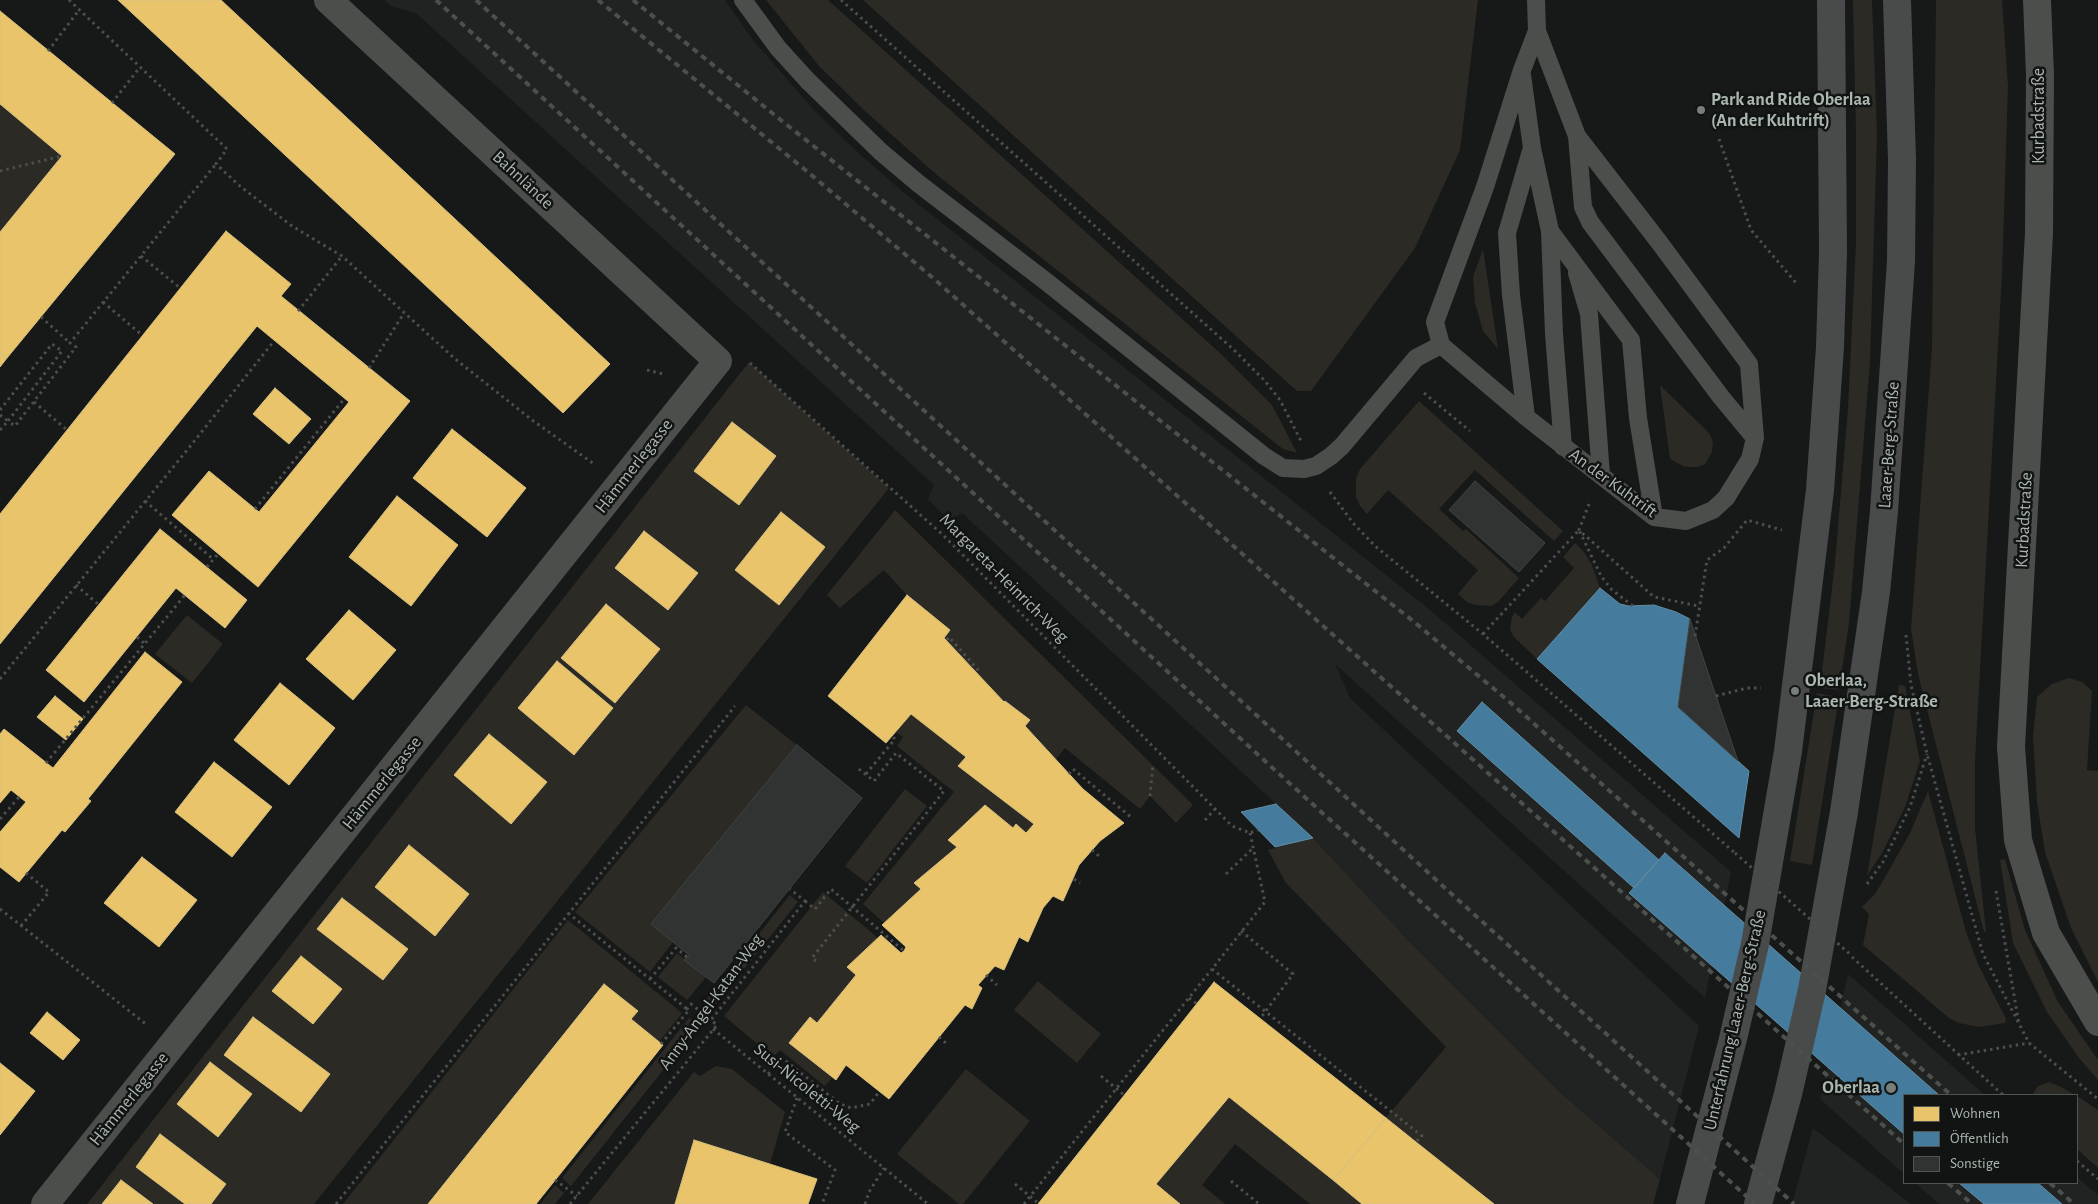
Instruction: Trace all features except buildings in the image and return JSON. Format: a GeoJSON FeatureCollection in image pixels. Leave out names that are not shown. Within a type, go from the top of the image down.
{"type":"FeatureCollection","features":[{"type":"Feature","properties":{"kind":"main road","name":"Unterfahrung Laaer-Berg-Straße"},"geometry":{"type":"LineString","coordinates":[[1690,1204],[1732,1043],[1755,944],[1788,751],[1820,490],[1830,347],[1834,242],[1831,0]]}},
{"type":"Feature","properties":{"kind":"main road","name":"Laaer-Berg-Straße"},"geometry":{"type":"LineString","coordinates":[[1758,1204],[1788,1094],[1808,1009],[1832,886],[1876,592],[1885,501],[1901,261],[1902,160],[1897,0]]}},
{"type":"Feature","properties":{"kind":"street","name":"Bahnlände"},"geometry":{"type":"LineString","coordinates":[[328,0],[718,361]]}},
{"type":"Feature","properties":{"kind":"street","name":"Kurbadstraße"},"geometry":{"type":"LineString","coordinates":[[2038,0],[2040,75],[2039,233],[2011,747],[2018,840],[2046,933],[2098,1022]]}},
{"type":"Feature","properties":{"kind":"street","name":"Hämmerlegasse"},"geometry":{"type":"LineString","coordinates":[[45,1204],[718,361]]}},
{"type":"Feature","properties":{"kind":"lane"},"geometry":{"type":"LineString","coordinates":[[743,0],[778,48],[808,81],[845,119],[919,184],[1048,283],[1264,456],[1283,468],[1304,469],[1316,466],[1342,446],[1416,358],[1441,345]]}},
{"type":"Feature","properties":{"kind":"lane","name":"An der Kuhtrift"},"geometry":{"type":"LineString","coordinates":[[1536,0],[1536,31],[1485,186],[1435,322],[1441,345],[1563,447],[1654,517],[1686,521],[1713,510],[1726,498],[1750,459],[1755,438],[1749,364],[1659,242],[1577,136],[1536,31]]}},
{"type":"Feature","properties":{"kind":"lane"},"geometry":{"type":"LineString","coordinates":[[1522,70],[1532,148],[1550,231],[1554,334],[1563,447]]}},
{"type":"Feature","properties":{"kind":"lane"},"geometry":{"type":"LineString","coordinates":[[1577,136],[1584,207],[1590,222],[1721,397],[1755,438]]}},
{"type":"Feature","properties":{"kind":"lane"},"geometry":{"type":"LineString","coordinates":[[1526,417],[1511,295],[1507,233],[1532,148]]}},
{"type":"Feature","properties":{"kind":"lane"},"geometry":{"type":"LineString","coordinates":[[1550,231],[1631,340],[1638,418],[1654,517]]}},
{"type":"Feature","properties":{"kind":"lane"},"geometry":{"type":"LineString","coordinates":[[1574,262],[1588,314],[1601,475]]}},
{"type":"Feature","properties":{"kind":"path"},"geometry":{"type":"LineString","coordinates":[[69,0],[227,149],[70,343]]}},
{"type":"Feature","properties":{"kind":"path"},"geometry":{"type":"LineString","coordinates":[[841,0],[1233,349],[1258,374],[1280,400],[1332,496],[1353,523],[1370,540],[1483,634],[1852,956],[2002,1094]]}},
{"type":"Feature","properties":{"kind":"path"},"geometry":{"type":"LineString","coordinates":[[48,51],[79,10]]}},
{"type":"Feature","properties":{"kind":"path"},"geometry":{"type":"LineString","coordinates":[[112,103],[140,67]]}},
{"type":"Feature","properties":{"kind":"path"},"geometry":{"type":"LineString","coordinates":[[1719,140],[1751,230],[1803,290]]}},
{"type":"Feature","properties":{"kind":"path"},"geometry":{"type":"LineString","coordinates":[[0,171],[62,156]]}},
{"type":"Feature","properties":{"kind":"path"},"geometry":{"type":"LineString","coordinates":[[216,164],[241,187],[292,226],[342,256],[454,358],[532,420],[621,484]]}},
{"type":"Feature","properties":{"kind":"path"},"geometry":{"type":"LineString","coordinates":[[141,256],[180,288]]}},
{"type":"Feature","properties":{"kind":"path"},"geometry":{"type":"LineString","coordinates":[[298,311],[342,256]]}},
{"type":"Feature","properties":{"kind":"path"},"geometry":{"type":"LineString","coordinates":[[103,302],[142,335]]}},
{"type":"Feature","properties":{"kind":"path"},"geometry":{"type":"LineString","coordinates":[[368,368],[404,314]]}},
{"type":"Feature","properties":{"kind":"path"},"geometry":{"type":"LineString","coordinates":[[0,415],[15,426],[76,347],[40,317]]}},
{"type":"Feature","properties":{"kind":"path"},"geometry":{"type":"LineString","coordinates":[[0,679],[274,341]]}},
{"type":"Feature","properties":{"kind":"path"},"geometry":{"type":"LineString","coordinates":[[0,410],[52,344],[62,351],[0,430]]}},
{"type":"Feature","properties":{"kind":"path","name":"Margareta-Heinrich-Weg"},"geometry":{"type":"LineString","coordinates":[[718,361],[749,362],[943,535],[1232,826],[1250,833]]}},
{"type":"Feature","properties":{"kind":"path"},"geometry":{"type":"LineString","coordinates":[[1402,375],[1470,431]]}},
{"type":"Feature","properties":{"kind":"path"},"geometry":{"type":"LineString","coordinates":[[256,509],[344,399]]}},
{"type":"Feature","properties":{"kind":"path"},"geometry":{"type":"LineString","coordinates":[[34,402],[67,430]]}},
{"type":"Feature","properties":{"kind":"path"},"geometry":{"type":"LineString","coordinates":[[1483,634],[1579,530],[1601,475]]}},
{"type":"Feature","properties":{"kind":"path"},"geometry":{"type":"LineString","coordinates":[[145,501],[214,560]]}},
{"type":"Feature","properties":{"kind":"path"},"geometry":{"type":"LineString","coordinates":[[1696,636],[1707,560],[1724,548],[1747,520],[1783,530]]}},
{"type":"Feature","properties":{"kind":"path"},"geometry":{"type":"LineString","coordinates":[[1579,530],[1601,576],[1612,590],[1633,606]]}},
{"type":"Feature","properties":{"kind":"path"},"geometry":{"type":"LineString","coordinates":[[1579,530],[1654,597],[1699,606]]}},
{"type":"Feature","properties":{"kind":"path"},"geometry":{"type":"LineString","coordinates":[[207,567],[218,554]]}},
{"type":"Feature","properties":{"kind":"path"},"geometry":{"type":"LineString","coordinates":[[76,585],[99,605]]}},
{"type":"Feature","properties":{"kind":"path"},"geometry":{"type":"LineString","coordinates":[[46,763],[185,595]]}},
{"type":"Feature","properties":{"kind":"path"},"geometry":{"type":"LineString","coordinates":[[1905,628],[1911,685],[1927,754],[1983,954],[2029,1043],[2098,1099]]}},
{"type":"Feature","properties":{"kind":"path"},"geometry":{"type":"LineString","coordinates":[[137,637],[145,644]]}},
{"type":"Feature","properties":{"kind":"path"},"geometry":{"type":"LineString","coordinates":[[947,640],[949,637],[979,671],[977,672]]}},
{"type":"Feature","properties":{"kind":"path"},"geometry":{"type":"LineString","coordinates":[[1716,696],[1746,688],[1767,689]]}},
{"type":"Feature","properties":{"kind":"path"},"geometry":{"type":"LineString","coordinates":[[336,1204],[735,706]]}},
{"type":"Feature","properties":{"kind":"path"},"geometry":{"type":"LineString","coordinates":[[866,774],[895,739],[892,736]]}},
{"type":"Feature","properties":{"kind":"path"},"geometry":{"type":"LineString","coordinates":[[816,961],[812,958],[854,908],[944,791],[896,753],[874,781],[856,767]]}},
{"type":"Feature","properties":{"kind":"path"},"geometry":{"type":"LineString","coordinates":[[1861,892],[1883,862],[1906,815],[1927,754]]}},
{"type":"Feature","properties":{"kind":"path"},"geometry":{"type":"LineString","coordinates":[[1150,796],[1153,764]]}},
{"type":"Feature","properties":{"kind":"path"},"geometry":{"type":"LineString","coordinates":[[1069,774],[1073,769],[1132,818]]}},
{"type":"Feature","properties":{"kind":"path"},"geometry":{"type":"LineString","coordinates":[[0,819],[19,797]]}},
{"type":"Feature","properties":{"kind":"path"},"geometry":{"type":"LineString","coordinates":[[1205,820],[1215,809]]}},
{"type":"Feature","properties":{"kind":"path"},"geometry":{"type":"LineString","coordinates":[[1024,1204],[1265,902],[1250,833],[1258,830]]}},
{"type":"Feature","properties":{"kind":"path"},"geometry":{"type":"LineString","coordinates":[[1226,874],[1253,848]]}},
{"type":"Feature","properties":{"kind":"path"},"geometry":{"type":"LineString","coordinates":[[1092,850],[1100,857]]}},
{"type":"Feature","properties":{"kind":"path"},"geometry":{"type":"LineString","coordinates":[[21,926],[49,892],[26,873]]}},
{"type":"Feature","properties":{"kind":"path"},"geometry":{"type":"LineString","coordinates":[[1074,879],[1080,883]]}},
{"type":"Feature","properties":{"kind":"path"},"geometry":{"type":"LineString","coordinates":[[790,889],[815,909],[831,889],[904,951]]}},
{"type":"Feature","properties":{"kind":"path","name":"Anny-Angel-Katan-Weg"},"geometry":{"type":"LineString","coordinates":[[570,1204],[713,1029],[716,1025],[711,1020],[805,901]]}},
{"type":"Feature","properties":{"kind":"path"},"geometry":{"type":"LineString","coordinates":[[0,909],[172,1045]]}},
{"type":"Feature","properties":{"kind":"path"},"geometry":{"type":"LineString","coordinates":[[568,913],[687,1009]]}},
{"type":"Feature","properties":{"kind":"path"},"geometry":{"type":"LineString","coordinates":[[1241,931],[1293,974],[1260,1019]]}},
{"type":"Feature","properties":{"kind":"path"},"geometry":{"type":"LineString","coordinates":[[650,979],[676,948],[687,957]]}},
{"type":"Feature","properties":{"kind":"path"},"geometry":{"type":"LineString","coordinates":[[1212,969],[1422,1136],[1416,1142]]}},
{"type":"Feature","properties":{"kind":"path"},"geometry":{"type":"LineString","coordinates":[[986,976],[997,985]]}},
{"type":"Feature","properties":{"kind":"path"},"geometry":{"type":"LineString","coordinates":[[1189,998],[1197,1004]]}},
{"type":"Feature","properties":{"kind":"path"},"geometry":{"type":"LineString","coordinates":[[661,1044],[689,1010],[687,1009],[691,1004],[711,1020]]}},
{"type":"Feature","properties":{"kind":"path","name":"Susi-Nicoletti-Weg"},"geometry":{"type":"LineString","coordinates":[[713,1029],[928,1204]]}},
{"type":"Feature","properties":{"kind":"path"},"geometry":{"type":"LineString","coordinates":[[939,1037],[948,1045]]}},
{"type":"Feature","properties":{"kind":"path"},"geometry":{"type":"LineString","coordinates":[[1958,1055],[2029,1043]]}},
{"type":"Feature","properties":{"kind":"path"},"geometry":{"type":"LineString","coordinates":[[768,1074],[782,1058],[840,1104],[850,1108],[870,1104],[879,1092]]}},
{"type":"Feature","properties":{"kind":"path"},"geometry":{"type":"LineString","coordinates":[[1101,1076],[1124,1095]]}},
{"type":"Feature","properties":{"kind":"path"},"geometry":{"type":"LineString","coordinates":[[797,1098],[785,1132],[835,1170],[822,1204]]}},
{"type":"Feature","properties":{"kind":"path"},"geometry":{"type":"LineString","coordinates":[[2078,1162],[2098,1179]]}},
{"type":"Feature","properties":{"kind":"path"},"geometry":{"type":"LineString","coordinates":[[865,1204],[869,1192],[884,1168]]}},
{"type":"Feature","properties":{"kind":"path"},"geometry":{"type":"LineString","coordinates":[[555,1180],[577,1196]]}},
{"type":"Feature","properties":{"kind":"path"},"geometry":{"type":"LineString","coordinates":[[1231,1181],[1260,1204]]}},
{"type":"Feature","properties":{"kind":"path"},"geometry":{"type":"LineString","coordinates":[[1015,1184],[1038,1203]]}},
{"type":"Feature","properties":{"kind":"shaded area"},"geometry":{"type":"Polygon","coordinates":[[[384,0],[725,0],[753,40],[814,110],[853,148],[903,192],[1429,609],[1731,872],[1705,998],[1335,664],[1350,698],[1699,1026],[1660,1179],[1563,1095],[1406,938],[1313,838],[962,513],[948,520],[928,499],[934,485],[416,13],[391,6],[384,0]]]}},
{"type":"Feature","properties":{"kind":"shaded area"},"geometry":{"type":"Polygon","coordinates":[[[766,0],[828,0],[1220,353],[1272,405],[1297,453],[1283,449],[937,175],[866,112],[819,66],[766,0]]]}},
{"type":"Feature","properties":{"kind":"shaded area"},"geometry":{"type":"Polygon","coordinates":[[[863,0],[1478,0],[1460,150],[1415,248],[1311,391],[1297,391],[863,0]]]}},
{"type":"Feature","properties":{"kind":"shaded area"},"geometry":{"type":"Polygon","coordinates":[[[1853,0],[1872,0],[1877,134],[1870,362],[1849,623],[1839,690],[1820,688],[1835,563],[1848,408],[1856,243],[1853,0]]]}},
{"type":"Feature","properties":{"kind":"shaded area"},"geometry":{"type":"Polygon","coordinates":[[[1936,0],[2002,0],[2008,86],[2002,274],[1975,760],[1975,828],[1986,931],[1984,932],[1918,674],[1911,629],[1932,347],[1936,0]]]}},
{"type":"Feature","properties":{"kind":"shaded area"},"geometry":{"type":"Polygon","coordinates":[[[0,104],[62,156],[0,232],[0,104]]]}},
{"type":"Feature","properties":{"kind":"shaded area"},"geometry":{"type":"Polygon","coordinates":[[[1483,249],[1498,349],[1483,331],[1475,303],[1473,277],[1483,249]]]}},
{"type":"Feature","properties":{"kind":"shaded area"},"geometry":{"type":"Polygon","coordinates":[[[749,362],[889,488],[314,1204],[87,1204],[749,362]]]}},
{"type":"Feature","properties":{"kind":"shaded area"},"geometry":{"type":"Polygon","coordinates":[[[1660,385],[1710,434],[1713,443],[1712,452],[1705,464],[1698,467],[1683,466],[1670,459],[1660,385]]]}},
{"type":"Feature","properties":{"kind":"shaded area"},"geometry":{"type":"Polygon","coordinates":[[[1419,401],[1563,531],[1554,541],[1475,470],[1439,509],[1463,531],[1466,529],[1519,578],[1498,602],[1491,606],[1475,605],[1467,602],[1458,594],[1478,570],[1388,490],[1367,514],[1360,506],[1356,497],[1356,479],[1360,469],[1419,401]]]}},
{"type":"Feature","properties":{"kind":"shaded area"},"geometry":{"type":"Polygon","coordinates":[[[895,510],[1193,805],[1176,823],[1150,796],[1140,809],[1065,748],[1056,759],[1025,726],[1029,720],[1006,701],[1004,702],[944,638],[949,630],[907,595],[884,570],[840,608],[827,595],[895,510]]]}},
{"type":"Feature","properties":{"kind":"shaded area"},"geometry":{"type":"Polygon","coordinates":[[[1575,543],[1584,552],[1592,565],[1600,588],[1537,659],[1514,637],[1510,630],[1512,617],[1515,612],[1522,619],[1541,598],[1545,601],[1574,568],[1563,557],[1575,543]]]}},
{"type":"Feature","properties":{"kind":"shaded area"},"geometry":{"type":"Polygon","coordinates":[[[187,615],[223,644],[192,683],[155,654],[187,615]]]}},
{"type":"Feature","properties":{"kind":"shaded area"},"geometry":{"type":"Polygon","coordinates":[[[2069,678],[2082,682],[2092,691],[2087,770],[2098,771],[2098,982],[2071,928],[2045,852],[2037,802],[2033,737],[2037,697],[2052,684],[2069,678]]]}},
{"type":"Feature","properties":{"kind":"shaded area"},"geometry":{"type":"Polygon","coordinates":[[[1899,685],[1905,686],[1920,761],[1905,807],[1882,853],[1867,876],[1899,685]]]}},
{"type":"Feature","properties":{"kind":"shaded area"},"geometry":{"type":"Polygon","coordinates":[[[1817,693],[1839,697],[1812,865],[1790,861],[1817,693]]]}},
{"type":"Feature","properties":{"kind":"shaded area"},"geometry":{"type":"Polygon","coordinates":[[[746,705],[797,745],[651,924],[673,942],[650,972],[575,912],[746,705]]]}},
{"type":"Feature","properties":{"kind":"shaded area"},"geometry":{"type":"Polygon","coordinates":[[[911,714],[966,757],[958,767],[1034,824],[1026,833],[1016,825],[1013,828],[985,805],[949,839],[957,847],[914,883],[921,889],[884,923],[863,904],[954,792],[897,746],[903,737],[896,732],[911,714]]]}},
{"type":"Feature","properties":{"kind":"shaded area"},"geometry":{"type":"Polygon","coordinates":[[[905,789],[927,806],[867,883],[845,866],[905,789]]]}},
{"type":"Feature","properties":{"kind":"shaded area"},"geometry":{"type":"Polygon","coordinates":[[[1928,791],[1966,932],[1978,964],[2006,1019],[2005,1023],[1979,1027],[1959,1023],[1949,1018],[1863,945],[1869,914],[1862,907],[1875,894],[1884,879],[1910,833],[1928,791]]]}},
{"type":"Feature","properties":{"kind":"shaded area"},"geometry":{"type":"Polygon","coordinates":[[[1313,838],[1406,938],[1563,1095],[1660,1179],[1653,1204],[1310,1204],[1235,1144],[1202,1185],[1225,1204],[1180,1204],[1156,1184],[1229,1097],[1333,1180],[1446,1047],[1286,883],[1268,850],[1313,838]]]}},
{"type":"Feature","properties":{"kind":"shaded area"},"geometry":{"type":"Polygon","coordinates":[[[2005,859],[2025,930],[2058,1002],[2098,1060],[2098,1080],[2079,1058],[2047,1012],[2013,943],[2000,860],[2005,859]]]}},
{"type":"Feature","properties":{"kind":"shaded area"},"geometry":{"type":"Polygon","coordinates":[[[823,892],[878,938],[847,967],[856,975],[817,1023],[810,1017],[789,1043],[832,1078],[825,1086],[780,1050],[773,1057],[724,1016],[823,892]]]}},
{"type":"Feature","properties":{"kind":"shaded area"},"geometry":{"type":"Polygon","coordinates":[[[790,895],[798,902],[713,1007],[705,1001],[790,895]]]}},
{"type":"Feature","properties":{"kind":"shaded area"},"geometry":{"type":"Polygon","coordinates":[[[568,920],[682,1013],[659,1042],[631,1019],[638,1011],[428,1204],[343,1204],[568,920]]]}},
{"type":"Feature","properties":{"kind":"shaded area"},"geometry":{"type":"Polygon","coordinates":[[[677,953],[706,977],[687,1000],[658,977],[677,953]]]}},
{"type":"Feature","properties":{"kind":"shaded area"},"geometry":{"type":"Polygon","coordinates":[[[1848,974],[1984,1094],[1903,1094],[1903,1173],[1820,1099],[1848,974]]]}},
{"type":"Feature","properties":{"kind":"shaded area"},"geometry":{"type":"Polygon","coordinates":[[[1038,981],[1101,1034],[1077,1063],[1014,1010],[1038,981]]]}},
{"type":"Feature","properties":{"kind":"shaded area"},"geometry":{"type":"Polygon","coordinates":[[[689,1018],[698,1026],[571,1186],[562,1178],[689,1018]]]}},
{"type":"Feature","properties":{"kind":"shaded area"},"geometry":{"type":"Polygon","coordinates":[[[716,1066],[732,1069],[785,1112],[770,1164],[694,1140],[675,1204],[588,1204],[694,1072],[700,1076],[716,1066]]]}},
{"type":"Feature","properties":{"kind":"shaded area"},"geometry":{"type":"Polygon","coordinates":[[[966,1069],[1030,1121],[963,1204],[959,1204],[897,1154],[966,1069]]]}},
{"type":"Feature","properties":{"kind":"shaded area"},"geometry":{"type":"Polygon","coordinates":[[[2049,1082],[2073,1094],[2033,1094],[2038,1086],[2049,1082]]]}},
{"type":"Feature","properties":{"kind":"shaded area"},"geometry":{"type":"Polygon","coordinates":[[[2078,1097],[2098,1110],[2098,1168],[2078,1150],[2078,1097]]]}},
{"type":"Feature","properties":{"kind":"shaded area"},"geometry":{"type":"Polygon","coordinates":[[[1813,1128],[1911,1204],[1792,1204],[1813,1128]]]}},
{"type":"Feature","properties":{"kind":"shaded area"},"geometry":{"type":"Polygon","coordinates":[[[2078,1178],[2098,1195],[2098,1204],[1939,1204],[1916,1184],[2078,1184],[2078,1178]]]}},
{"type":"Feature","properties":{"kind":"shaded area"},"geometry":{"type":"Polygon","coordinates":[[[555,1185],[564,1193],[555,1204],[540,1204],[555,1185]]]}},
{"type":"Feature","properties":{"kind":"railway"},"geometry":{"type":"LineString","coordinates":[[436,0],[1266,762],[1755,1204]]}},
{"type":"Feature","properties":{"kind":"railway"},"geometry":{"type":"LineString","coordinates":[[476,0],[1445,888],[1794,1204]]}},
{"type":"Feature","properties":{"kind":"railway"},"geometry":{"type":"LineString","coordinates":[[598,0],[809,173],[933,278],[1903,1143]]}},
{"type":"Feature","properties":{"kind":"railway"},"geometry":{"type":"LineString","coordinates":[[633,0],[782,121],[1413,621],[1512,704],[1950,1094]]}},
{"type":"Feature","properties":{"kind":"railway"},"geometry":{"type":"LineString","coordinates":[[1949,1184],[1972,1204]]}},
{"type":"Feature","properties":{"kind":"railway"},"geometry":{"type":"LineString","coordinates":[[2051,1184],[2074,1204]]}},
{"type":"Feature","properties":{"kind":"place","name":"Park and Ride Oberlaa (An der Kuhtrift)"},"geometry":{"type":"Point","coordinates":[1701,110]}},
{"type":"Feature","properties":{"kind":"place","name":"Oberlaa, Laaer-Berg-Straße"},"geometry":{"type":"Point","coordinates":[1795,691]}},
{"type":"Feature","properties":{"kind":"place","name":"Oberlaa"},"geometry":{"type":"Point","coordinates":[1891,1088]}}]}
